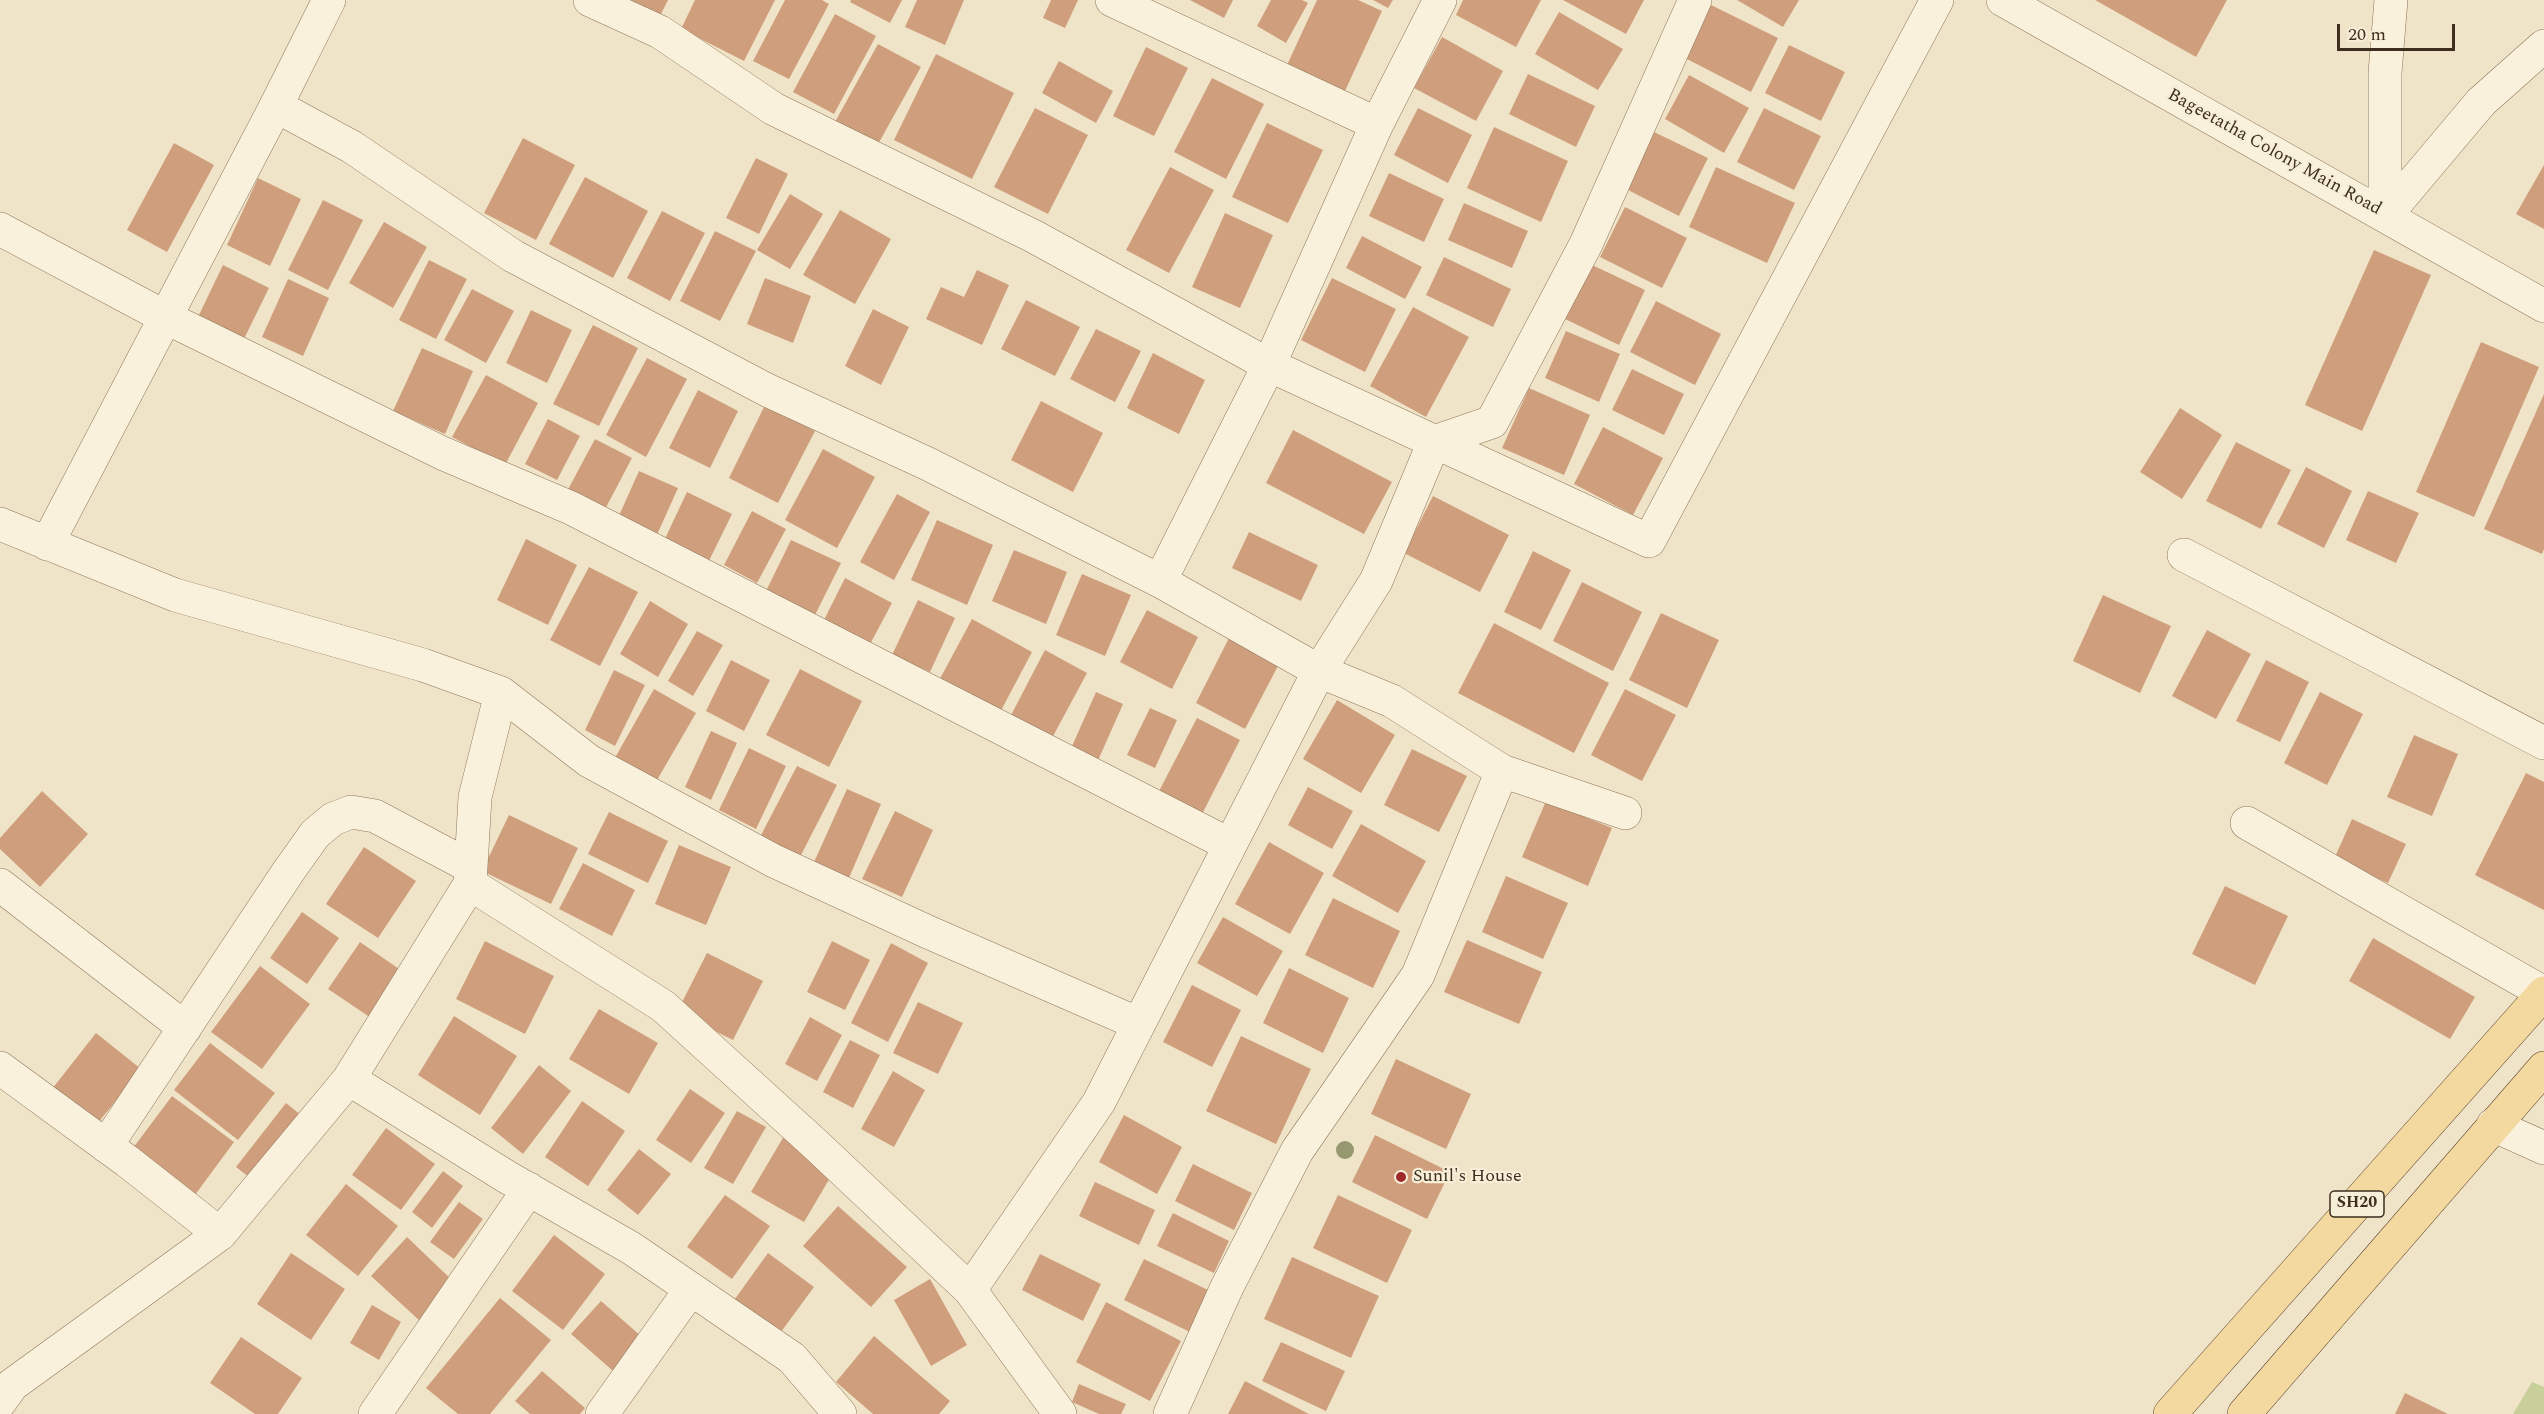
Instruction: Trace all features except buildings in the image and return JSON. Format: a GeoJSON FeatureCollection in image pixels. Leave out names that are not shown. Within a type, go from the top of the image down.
{"type":"FeatureCollection","features":[{"type":"Feature","properties":{"kind":"main road","name":"SH20"},"geometry":{"type":"LineString","coordinates":[[2170,1414],[2544,993]]}},
{"type":"Feature","properties":{"kind":"main road","name":"SH20"},"geometry":{"type":"LineString","coordinates":[[2244,1414],[2544,1068]]}},
{"type":"Feature","properties":{"kind":"street"},"geometry":{"type":"LineString","coordinates":[[47,544],[329,0]]}},
{"type":"Feature","properties":{"kind":"street"},"geometry":{"type":"LineString","coordinates":[[590,0],[660,32],[774,109],[1033,236],[1269,365],[1649,541],[1937,0]]}},
{"type":"Feature","properties":{"kind":"street"},"geometry":{"type":"LineString","coordinates":[[1112,0],[1377,124]]}},
{"type":"Feature","properties":{"kind":"street"},"geometry":{"type":"LineString","coordinates":[[1160,581],[1269,365],[1377,124],[1440,0]]}},
{"type":"Feature","properties":{"kind":"street"},"geometry":{"type":"LineString","coordinates":[[970,1290],[1099,1101],[1319,670],[1376,581],[1434,442],[1492,422],[1586,244],[1695,0]]}},
{"type":"Feature","properties":{"kind":"street","name":"Bageetatha Colony Main Road"},"geometry":{"type":"LineString","coordinates":[[2003,0],[2544,306]]}},
{"type":"Feature","properties":{"kind":"street"},"geometry":{"type":"LineString","coordinates":[[2385,216],[2385,73],[2391,0]]}},
{"type":"Feature","properties":{"kind":"street"},"geometry":{"type":"LineString","coordinates":[[2385,216],[2481,102],[2544,46]]}},
{"type":"Feature","properties":{"kind":"street"},"geometry":{"type":"LineString","coordinates":[[276,106],[352,147],[513,256],[767,390],[926,463],[1160,581],[1319,670],[1392,701],[1502,771],[1625,813]]}},
{"type":"Feature","properties":{"kind":"street"},"geometry":{"type":"LineString","coordinates":[[0,230],[165,317],[442,453],[572,508],[1230,845]]}},
{"type":"Feature","properties":{"kind":"street"},"geometry":{"type":"LineString","coordinates":[[0,524],[175,595],[423,665],[501,693],[589,761],[774,861],[928,932],[1139,1024]]}},
{"type":"Feature","properties":{"kind":"street"},"geometry":{"type":"LineString","coordinates":[[2184,555],[2544,743]]}},
{"type":"Feature","properties":{"kind":"street"},"geometry":{"type":"LineString","coordinates":[[0,1402],[12,1385],[220,1234],[349,1079],[470,875],[475,797],[501,693]]}},
{"type":"Feature","properties":{"kind":"street"},"geometry":{"type":"LineString","coordinates":[[1170,1414],[1227,1287],[1297,1151],[1418,975],[1502,771]]}},
{"type":"Feature","properties":{"kind":"street"},"geometry":{"type":"LineString","coordinates":[[106,1146],[315,834],[333,819],[351,812],[375,816],[470,875],[663,1006],[814,1143],[970,1290],[1060,1414]]}},
{"type":"Feature","properties":{"kind":"street"},"geometry":{"type":"LineString","coordinates":[[2247,823],[2544,993]]}},
{"type":"Feature","properties":{"kind":"street"},"geometry":{"type":"LineString","coordinates":[[0,885],[185,1028]]}},
{"type":"Feature","properties":{"kind":"street"},"geometry":{"type":"LineString","coordinates":[[0,1068],[220,1234]]}},
{"type":"Feature","properties":{"kind":"street"},"geometry":{"type":"LineString","coordinates":[[349,1079],[630,1248],[691,1289],[792,1358],[840,1414]]}},
{"type":"Feature","properties":{"kind":"street"},"geometry":{"type":"LineString","coordinates":[[2493,1125],[2544,1148]]}},
{"type":"Feature","properties":{"kind":"street"},"geometry":{"type":"LineString","coordinates":[[375,1414],[529,1189]]}},
{"type":"Feature","properties":{"kind":"street"},"geometry":{"type":"LineString","coordinates":[[602,1414],[691,1289]]}},
{"type":"Feature","properties":{"kind":"green space"},"geometry":{"type":"Polygon","coordinates":[[[2532,1382],[2544,1387],[2544,1414],[2513,1414],[2532,1382]]]}},
{"type":"Feature","properties":{"kind":"place","name":"Sunil's House"},"geometry":{"type":"Point","coordinates":[1401,1177]}}]}
